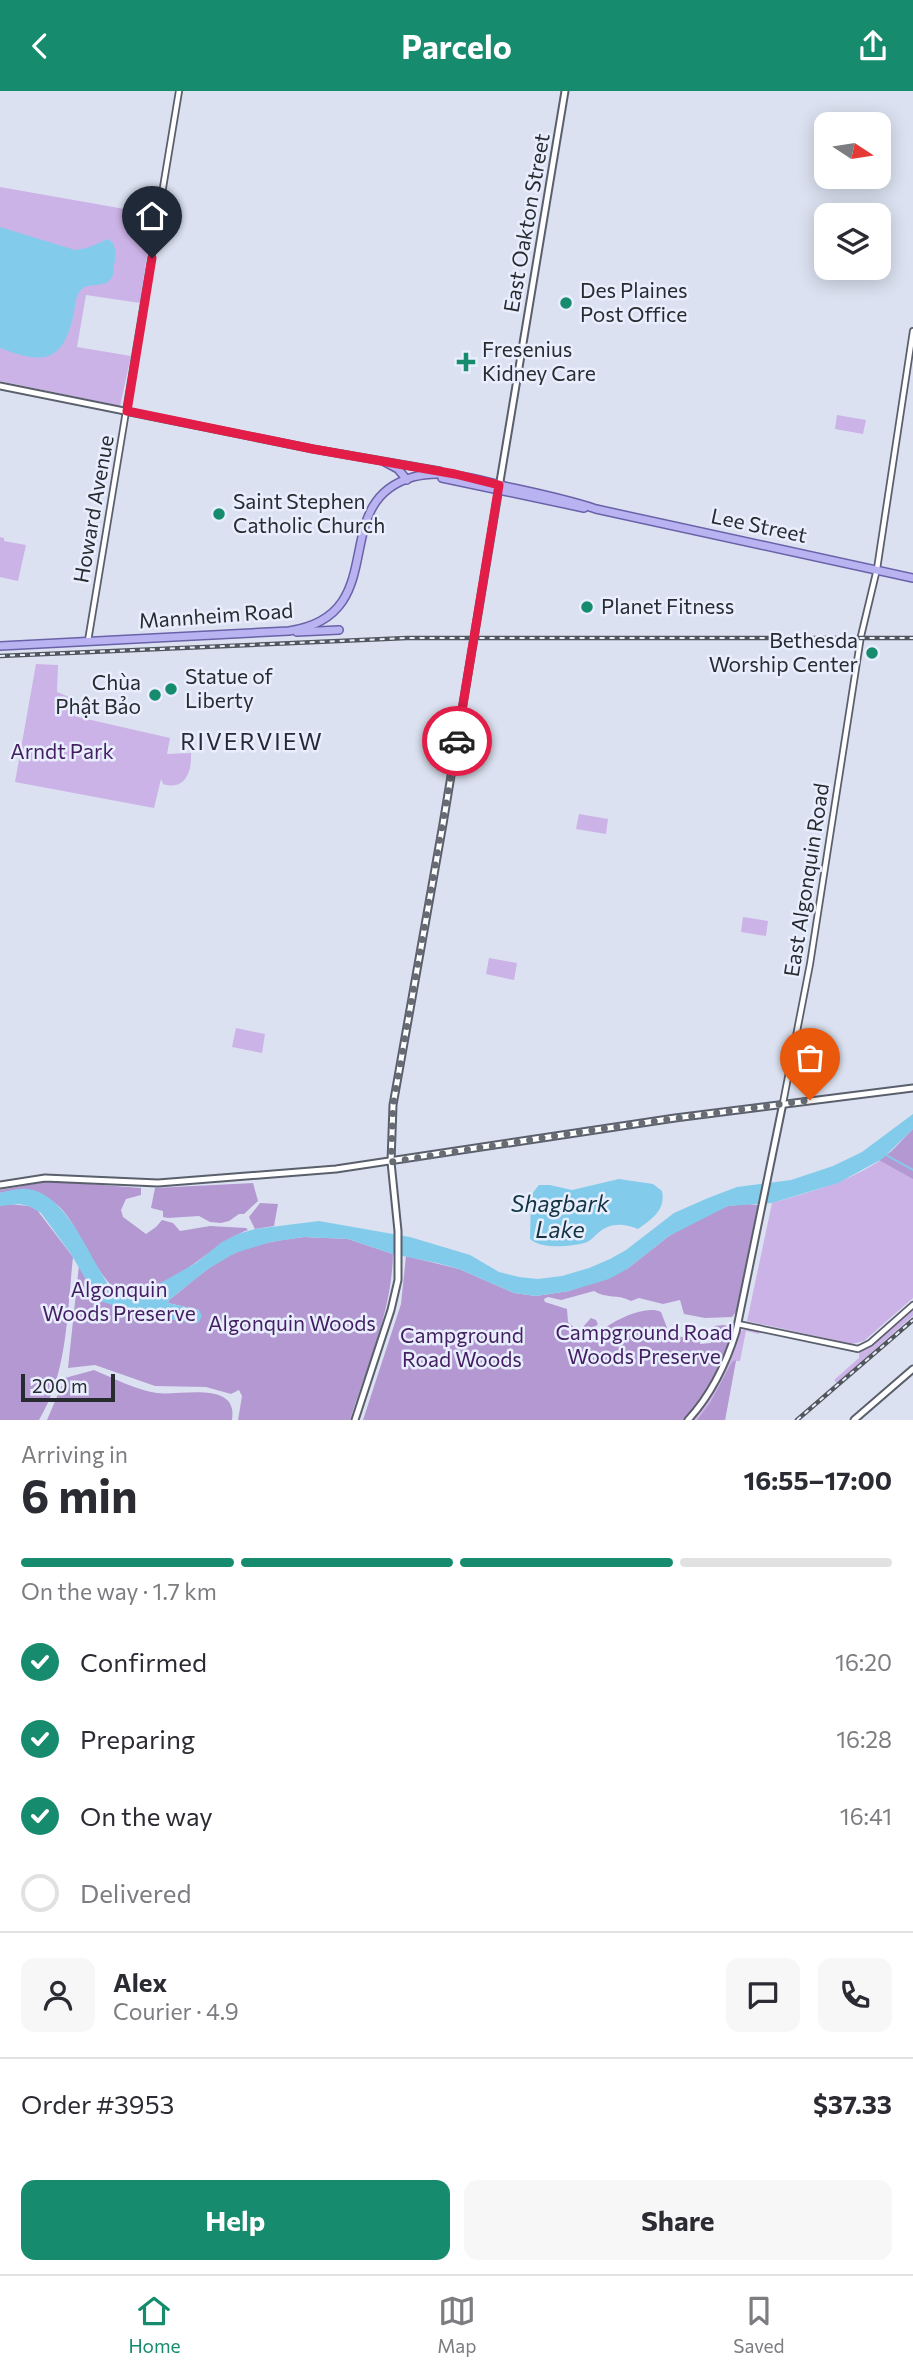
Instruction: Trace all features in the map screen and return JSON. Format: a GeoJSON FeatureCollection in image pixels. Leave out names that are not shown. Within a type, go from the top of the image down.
{"type":"FeatureCollection","features":[{"type":"Feature","properties":{"kind":"main road","name":"East Oakton Street"},"geometry":{"type":"LineString","coordinates":[[355,1420],[391,1310],[398,1280],[398,1231],[391,1162],[393,1105],[435,871],[565,91]]}},
{"type":"Feature","properties":{"kind":"main road","name":"Lee Street"},"geometry":{"type":"LineString","coordinates":[[0,386],[455,474],[572,507],[596,509],[913,577]]}},
{"type":"Feature","properties":{"kind":"main road"},"geometry":{"type":"LineString","coordinates":[[385,462],[398,469],[407,480]]}},
{"type":"Feature","properties":{"kind":"main road"},"geometry":{"type":"LineString","coordinates":[[396,463],[405,470],[407,480]]}},
{"type":"Feature","properties":{"kind":"main road"},"geometry":{"type":"LineString","coordinates":[[428,475],[455,474]]}},
{"type":"Feature","properties":{"kind":"main road","name":"Lee Street"},"geometry":{"type":"LineString","coordinates":[[428,475],[499,488]]}},
{"type":"Feature","properties":{"kind":"main road","name":"Mannheim Road"},"geometry":{"type":"LineString","coordinates":[[0,646],[289,631],[314,624],[330,615],[341,604],[352,586],[366,518],[377,501],[398,484],[428,475]]}},
{"type":"Feature","properties":{"kind":"main road"},"geometry":{"type":"LineString","coordinates":[[289,631],[312,633],[339,630]]}},
{"type":"Feature","properties":{"kind":"main road"},"geometry":{"type":"LineString","coordinates":[[0,1185],[59,1178],[185,1182],[318,1171],[783,1103],[913,1088]]}},
{"type":"Feature","properties":{"kind":"main road","name":"East Algonquin Road"},"geometry":{"type":"LineString","coordinates":[[688,1420],[705,1399],[722,1370],[738,1324],[783,1103]]}},
{"type":"Feature","properties":{"kind":"main road"},"geometry":{"type":"LineString","coordinates":[[854,1420],[913,1369]]}},
{"type":"Feature","properties":{"kind":"street","name":"Howard Avenue"},"geometry":{"type":"LineString","coordinates":[[88,641],[179,91]]}},
{"type":"Feature","properties":{"kind":"street","name":"East Algonquin Road"},"geometry":{"type":"LineString","coordinates":[[783,1103],[810,964],[861,636],[877,569],[913,331]]}},
{"type":"Feature","properties":{"kind":"street"},"geometry":{"type":"LineString","coordinates":[[738,1324],[858,1349],[870,1343],[913,1305]]}},
{"type":"Feature","properties":{"kind":"green space"},"geometry":{"type":"Polygon","coordinates":[[[0,187],[153,214],[140,303],[86,295],[77,347],[131,356],[120,406],[0,381],[0,187]]]}},
{"type":"Feature","properties":{"kind":"green space"},"geometry":{"type":"Polygon","coordinates":[[[837,415],[866,420],[863,434],[835,429],[837,415]]]}},
{"type":"Feature","properties":{"kind":"green space"},"geometry":{"type":"Polygon","coordinates":[[[0,537],[4,538],[4,541],[26,545],[18,581],[0,577],[0,537]]]}},
{"type":"Feature","properties":{"kind":"green space","name":"Arndt Park"},"geometry":{"type":"Polygon","coordinates":[[[36,664],[58,665],[57,692],[69,697],[73,703],[81,703],[78,717],[170,738],[167,754],[191,753],[186,778],[177,785],[163,784],[161,779],[154,808],[15,782],[36,664]]]}},
{"type":"Feature","properties":{"kind":"green space"},"geometry":{"type":"Polygon","coordinates":[[[579,814],[608,819],[606,834],[576,829],[579,814]]]}},
{"type":"Feature","properties":{"kind":"green space"},"geometry":{"type":"Polygon","coordinates":[[[743,917],[768,921],[766,936],[741,932],[743,917]]]}},
{"type":"Feature","properties":{"kind":"green space"},"geometry":{"type":"Polygon","coordinates":[[[489,958],[517,963],[514,980],[486,974],[489,958]]]}},
{"type":"Feature","properties":{"kind":"green space"},"geometry":{"type":"Polygon","coordinates":[[[236,1028],[265,1034],[262,1053],[232,1047],[236,1028]]]}},
{"type":"Feature","properties":{"kind":"green space"},"geometry":{"type":"Polygon","coordinates":[[[913,1129],[913,1298],[864,1341],[852,1344],[747,1321],[772,1203],[856,1174],[886,1156],[913,1129]]]}},
{"type":"Feature","properties":{"kind":"green space"},"geometry":{"type":"Polygon","coordinates":[[[913,1129],[913,1179],[879,1160],[892,1151],[913,1129]]]}},
{"type":"Feature","properties":{"kind":"green space","name":"Algonquin Woods"},"geometry":{"type":"Polygon","coordinates":[[[50,1181],[141,1188],[141,1195],[126,1199],[121,1210],[123,1217],[146,1234],[162,1220],[173,1223],[180,1231],[210,1226],[248,1230],[159,1286],[145,1293],[132,1295],[120,1292],[109,1283],[63,1210],[52,1201],[19,1192],[0,1193],[0,1190],[50,1181]]]}},
{"type":"Feature","properties":{"kind":"green space"},"geometry":{"type":"Polygon","coordinates":[[[253,1183],[258,1201],[244,1214],[221,1223],[210,1222],[199,1216],[163,1217],[163,1211],[151,1208],[155,1188],[253,1183]]]}},
{"type":"Feature","properties":{"kind":"green space"},"geometry":{"type":"Polygon","coordinates":[[[260,1203],[278,1204],[274,1226],[255,1229],[249,1217],[260,1203]]]}},
{"type":"Feature","properties":{"kind":"green space","name":"Campground Road Woods"},"geometry":{"type":"Polygon","coordinates":[[[758,1205],[736,1312],[732,1317],[705,1318],[684,1314],[680,1300],[663,1304],[639,1298],[631,1301],[594,1291],[561,1300],[548,1297],[544,1299],[545,1302],[567,1309],[568,1322],[576,1329],[582,1328],[591,1318],[596,1320],[598,1324],[590,1332],[596,1336],[617,1321],[636,1313],[654,1310],[661,1312],[669,1333],[685,1338],[701,1334],[700,1344],[711,1343],[714,1326],[731,1327],[722,1364],[708,1389],[685,1420],[363,1420],[401,1304],[406,1256],[459,1269],[514,1293],[536,1296],[569,1291],[627,1269],[669,1236],[706,1215],[728,1206],[758,1205]]]}},
{"type":"Feature","properties":{"kind":"green space"},"geometry":{"type":"Polygon","coordinates":[[[0,1206],[29,1206],[37,1210],[73,1257],[61,1362],[49,1401],[39,1420],[0,1420],[0,1206]]]}},
{"type":"Feature","properties":{"kind":"green space","name":"Algonquin Woods"},"geometry":{"type":"Polygon","coordinates":[[[304,1237],[348,1239],[393,1254],[392,1275],[383,1317],[350,1420],[238,1420],[242,1396],[239,1390],[231,1394],[206,1387],[155,1386],[95,1365],[68,1368],[79,1265],[89,1284],[137,1313],[198,1323],[199,1310],[168,1303],[169,1300],[209,1268],[235,1253],[260,1244],[304,1237]]]}},
{"type":"Feature","properties":{"kind":"green space"},"geometry":{"type":"Polygon","coordinates":[[[913,1308],[913,1316],[837,1383],[834,1380],[859,1358],[859,1351],[873,1345],[913,1308]]]}},
{"type":"Feature","properties":{"kind":"green space"},"geometry":{"type":"Polygon","coordinates":[[[745,1328],[759,1331],[759,1334],[746,1331],[740,1361],[736,1361],[725,1420],[692,1420],[718,1382],[740,1332],[745,1328]]]}},
{"type":"Feature","properties":{"kind":"green space"},"geometry":{"type":"Polygon","coordinates":[[[736,1360],[725,1420],[697,1420],[710,1403],[732,1362],[736,1360]]]}},
{"type":"Feature","properties":{"kind":"green space","name":"Algonquin Woods"},"geometry":{"type":"Polygon","coordinates":[[[94,1370],[157,1393],[193,1392],[217,1395],[226,1399],[232,1407],[232,1420],[47,1420],[65,1378],[94,1370]]]}},
{"type":"Feature","properties":{"kind":"water"},"geometry":{"type":"Polygon","coordinates":[[[0,227],[75,250],[108,239],[113,243],[113,275],[106,283],[88,286],[80,291],[63,344],[48,356],[28,357],[0,348],[0,227]]]}},
{"type":"Feature","properties":{"kind":"water"},"geometry":{"type":"Polygon","coordinates":[[[913,1114],[913,1129],[882,1159],[838,1183],[772,1203],[728,1206],[669,1236],[627,1269],[609,1279],[569,1291],[536,1296],[514,1293],[459,1269],[393,1254],[348,1239],[304,1237],[271,1242],[235,1253],[208,1269],[169,1300],[168,1303],[199,1310],[202,1316],[198,1323],[162,1318],[103,1302],[96,1297],[71,1254],[41,1213],[19,1204],[0,1206],[0,1193],[20,1189],[41,1193],[54,1202],[76,1229],[110,1287],[120,1293],[141,1294],[196,1263],[222,1242],[238,1234],[255,1229],[319,1221],[410,1237],[470,1255],[499,1272],[538,1279],[562,1276],[610,1259],[674,1213],[708,1198],[737,1187],[791,1180],[833,1166],[862,1152],[913,1114]]]}},
{"type":"Feature","properties":{"kind":"water","name":"Shagbark Lake"},"geometry":{"type":"Polygon","coordinates":[[[619,1179],[653,1184],[662,1191],[660,1209],[638,1229],[622,1225],[612,1226],[602,1230],[588,1242],[571,1245],[548,1246],[530,1239],[531,1195],[539,1185],[572,1190],[619,1179]]]}},
{"type":"Feature","properties":{"kind":"waterway"},"geometry":{"type":"LineString","coordinates":[[886,1155],[913,1170]]}},
{"type":"Feature","properties":{"kind":"railway"},"geometry":{"type":"LineString","coordinates":[[0,656],[407,638],[913,638]]}},
{"type":"Feature","properties":{"kind":"railway"},"geometry":{"type":"LineString","coordinates":[[797,1420],[913,1320]]}},
{"type":"Feature","properties":{"kind":"way so far"},"geometry":{"type":"LineString","coordinates":[[457,741],[393,1105],[391,1162],[450,1151],[810,1100]]}},
{"type":"Feature","properties":{"kind":"place","name":"Des Plaines Post Office"},"geometry":{"type":"Point","coordinates":[566,303]}},
{"type":"Feature","properties":{"kind":"place","name":"Fresenius Kidney Care"},"geometry":{"type":"Point","coordinates":[466,362]}},
{"type":"Feature","properties":{"kind":"place","name":"Saint Stephen Catholic Church"},"geometry":{"type":"Point","coordinates":[219,514]}},
{"type":"Feature","properties":{"kind":"place","name":"Planet Fitness"},"geometry":{"type":"Point","coordinates":[587,607]}},
{"type":"Feature","properties":{"kind":"place","name":"Bethesda Worship Center"},"geometry":{"type":"Point","coordinates":[872,653]}},
{"type":"Feature","properties":{"kind":"place","name":"Statue of Liberty"},"geometry":{"type":"Point","coordinates":[171,689]}},
{"type":"Feature","properties":{"kind":"place","name":"Chùa Phật Bảo"},"geometry":{"type":"Point","coordinates":[155,695]}},
{"type":"Feature","properties":{"kind":"district","name":"RIVERVIEW"},"geometry":{"type":"Point","coordinates":[252,742]}},
{"type":"Feature","properties":{"kind":"route"},"geometry":{"type":"LineString","coordinates":[[152,258],[127,411],[313,449],[455,474],[499,485],[457,741]]}},
{"type":"Feature","properties":{"kind":"park label","name":"Algonquin Woods Preserve"},"geometry":{"type":"Point","coordinates":[119,1302]}},
{"type":"Feature","properties":{"kind":"park label","name":"Campground Road Woods Preserve"},"geometry":{"type":"Point","coordinates":[644,1345]}}]}
